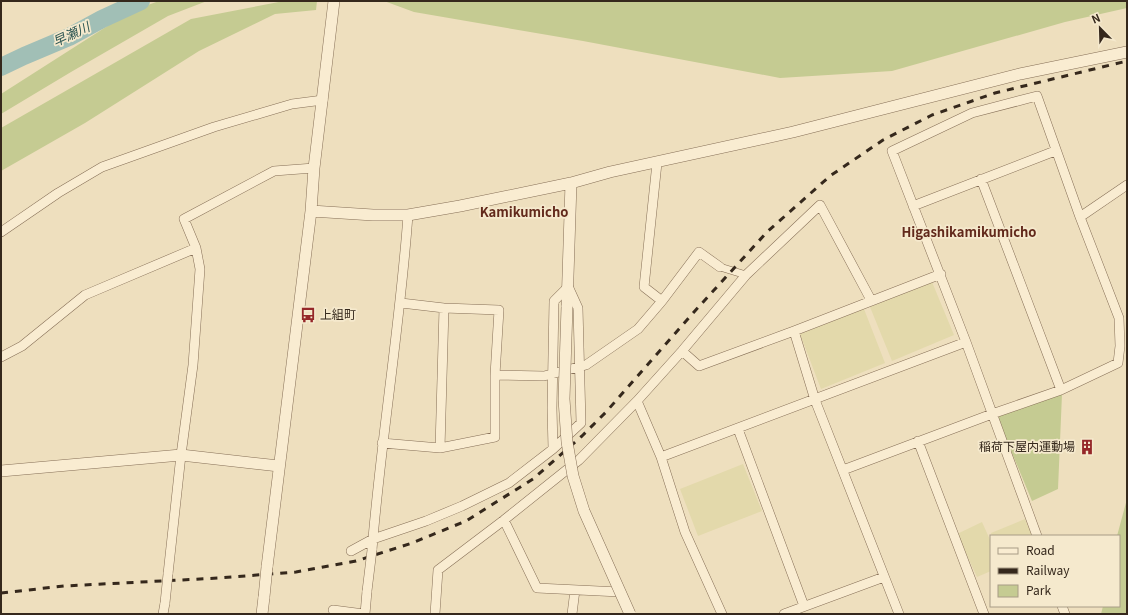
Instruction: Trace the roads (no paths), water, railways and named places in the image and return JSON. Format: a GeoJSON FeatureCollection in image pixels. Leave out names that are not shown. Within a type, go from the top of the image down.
{"type":"FeatureCollection","features":[{"type":"Feature","properties":{"kind":"street"},"geometry":{"type":"LineString","coordinates":[[262,614],[311,211],[314,168],[334,1]]}},
{"type":"Feature","properties":{"kind":"street"},"geometry":{"type":"LineString","coordinates":[[311,211],[373,215],[408,215],[460,206],[571,183],[610,172],[657,163],[793,132],[1020,74],[1127,52]]}},
{"type":"Feature","properties":{"kind":"street"},"geometry":{"type":"LineString","coordinates":[[843,470],[918,441],[992,414],[1061,390],[1118,362],[1123,315],[1080,217],[1037,96],[972,113],[892,151],[941,274],[966,342],[992,414],[1036,535]]}},
{"type":"Feature","properties":{"kind":"street"},"geometry":{"type":"LineString","coordinates":[[1,232],[58,193],[102,167],[214,127],[292,104],[323,100]]}},
{"type":"Feature","properties":{"kind":"street"},"geometry":{"type":"LineString","coordinates":[[913,206],[1056,151]]}},
{"type":"Feature","properties":{"kind":"street"},"geometry":{"type":"LineString","coordinates":[[657,163],[644,287],[662,301]]}},
{"type":"Feature","properties":{"kind":"street"},"geometry":{"type":"LineString","coordinates":[[163,614],[193,365],[200,270],[196,248],[184,219],[274,171],[314,168]]}},
{"type":"Feature","properties":{"kind":"street"},"geometry":{"type":"LineString","coordinates":[[981,179],[1061,390]]}},
{"type":"Feature","properties":{"kind":"street"},"geometry":{"type":"LineString","coordinates":[[571,183],[564,399],[567,442],[584,511],[630,614]]}},
{"type":"Feature","properties":{"kind":"street"},"geometry":{"type":"LineString","coordinates":[[1080,217],[1127,186]]}},
{"type":"Feature","properties":{"kind":"street"},"geometry":{"type":"LineString","coordinates":[[435,614],[438,570],[579,460],[682,351],[746,275],[820,205],[871,300]]}},
{"type":"Feature","properties":{"kind":"street"},"geometry":{"type":"LineString","coordinates":[[333,610],[365,614],[382,443],[401,303],[408,215]]}},
{"type":"Feature","properties":{"kind":"street"},"geometry":{"type":"LineString","coordinates":[[1,357],[22,346],[86,295],[196,248]]}},
{"type":"Feature","properties":{"kind":"street"},"geometry":{"type":"LineString","coordinates":[[495,375],[544,376],[586,365],[638,329],[700,252],[720,267],[746,275]]}},
{"type":"Feature","properties":{"kind":"street"},"geometry":{"type":"LineString","coordinates":[[682,351],[699,366],[941,274]]}},
{"type":"Feature","properties":{"kind":"street"},"geometry":{"type":"LineString","coordinates":[[351,551],[373,539],[426,521],[462,506],[509,483],[553,449],[581,423],[578,308],[568,286]]}},
{"type":"Feature","properties":{"kind":"street"},"geometry":{"type":"LineString","coordinates":[[553,449],[552,408],[554,301],[568,286]]}},
{"type":"Feature","properties":{"kind":"street"},"geometry":{"type":"LineString","coordinates":[[382,443],[440,448],[495,437],[495,375],[499,310],[444,308],[401,303]]}},
{"type":"Feature","properties":{"kind":"street"},"geometry":{"type":"LineString","coordinates":[[440,448],[444,308]]}},
{"type":"Feature","properties":{"kind":"street"},"geometry":{"type":"LineString","coordinates":[[794,331],[815,400],[898,614]]}},
{"type":"Feature","properties":{"kind":"street"},"geometry":{"type":"LineString","coordinates":[[661,457],[966,342]]}},
{"type":"Feature","properties":{"kind":"street"},"geometry":{"type":"LineString","coordinates":[[637,400],[661,457],[685,532],[722,614]]}},
{"type":"Feature","properties":{"kind":"street"},"geometry":{"type":"LineString","coordinates":[[738,429],[804,606]]}},
{"type":"Feature","properties":{"kind":"street"},"geometry":{"type":"LineString","coordinates":[[918,441],[984,614]]}},
{"type":"Feature","properties":{"kind":"street"},"geometry":{"type":"LineString","coordinates":[[1,471],[181,455],[279,466]]}},
{"type":"Feature","properties":{"kind":"street"},"geometry":{"type":"LineString","coordinates":[[504,520],[537,588],[620,592]]}},
{"type":"Feature","properties":{"kind":"street"},"geometry":{"type":"LineString","coordinates":[[784,614],[884,577]]}},
{"type":"Feature","properties":{"kind":"street"},"geometry":{"type":"LineString","coordinates":[[572,614],[575,590]]}},
{"type":"Feature","properties":{"kind":"waterway","name":"早瀬川"},"geometry":{"type":"LineString","coordinates":[[1,67],[69,37],[102,19],[141,1]]}},
{"type":"Feature","properties":{"kind":"railway"},"geometry":{"type":"LineString","coordinates":[[1,593],[64,586],[219,578],[296,572],[356,561],[412,543],[466,521],[533,479],[582,436],[606,412],[767,232],[830,176],[883,140],[932,115],[995,93],[1127,61]]}},
{"type":"Feature","properties":{"kind":"place","name":"上組町"},"geometry":{"type":"Point","coordinates":[308,315]}},
{"type":"Feature","properties":{"kind":"place","name":"稲荷下屋内運動場"},"geometry":{"type":"Point","coordinates":[1087,447]}},
{"type":"Feature","properties":{"kind":"district","name":"Kamikumicho"},"geometry":{"type":"Point","coordinates":[524,212]}},
{"type":"Feature","properties":{"kind":"district","name":"Higashikamikumicho"},"geometry":{"type":"Point","coordinates":[969,232]}}]}
